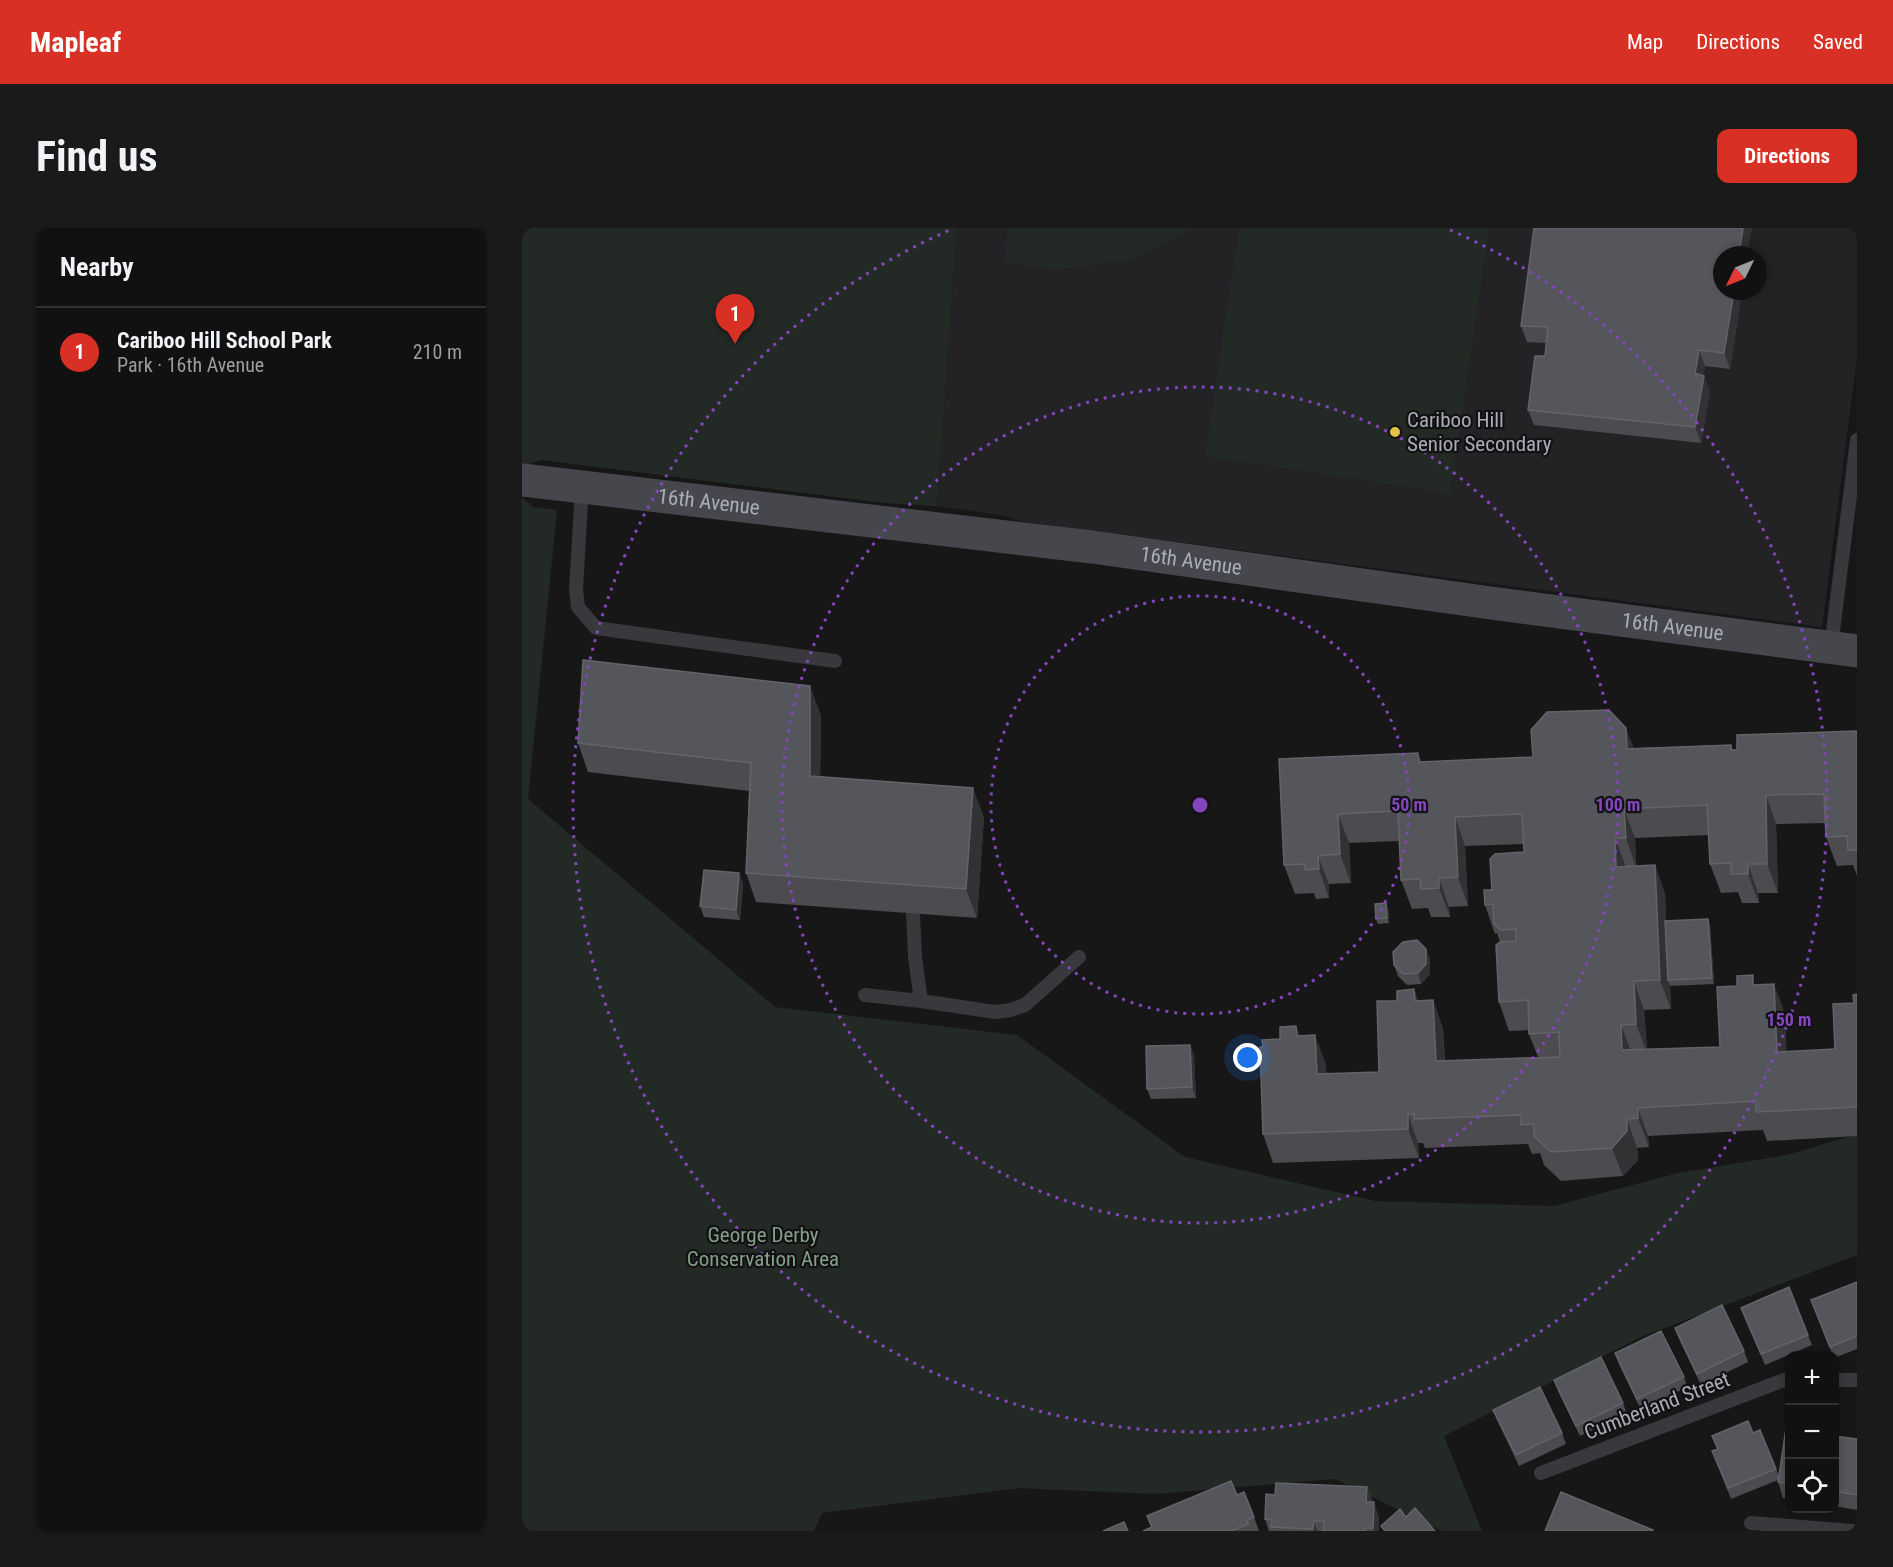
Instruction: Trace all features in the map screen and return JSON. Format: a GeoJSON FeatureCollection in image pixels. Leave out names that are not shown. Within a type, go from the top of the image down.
{"type":"FeatureCollection","features":[{"type":"Feature","properties":{"kind":"street","name":"16th Avenue"},"geometry":{"type":"LineString","coordinates":[[522,480],[1092,547],[1491,603],[1844,649]]}},
{"type":"Feature","properties":{"kind":"lane"},"geometry":{"type":"LineString","coordinates":[[1844,649],[1857,440]]}},
{"type":"Feature","properties":{"kind":"lane"},"geometry":{"type":"LineString","coordinates":[[582,487],[576,589],[578,608],[596,628],[835,661]]}},
{"type":"Feature","properties":{"kind":"lane"},"geometry":{"type":"LineString","coordinates":[[913,914],[915,957],[921,1000]]}},
{"type":"Feature","properties":{"kind":"lane"},"geometry":{"type":"LineString","coordinates":[[866,995],[921,1000],[995,1012],[1010,1010],[1025,1005],[1079,957]]}},
{"type":"Feature","properties":{"kind":"lane","name":"Cumberland Street"},"geometry":{"type":"LineString","coordinates":[[1541,1473],[1785,1380]]}},
{"type":"Feature","properties":{"kind":"lane"},"geometry":{"type":"LineString","coordinates":[[1839,1380],[1857,1380]]}},
{"type":"Feature","properties":{"kind":"lane"},"geometry":{"type":"LineString","coordinates":[[1751,1522],[1852,1531]]}},
{"type":"Feature","properties":{"kind":"shaded area","name":"Cariboo Hill Senior Secondary"},"geometry":{"type":"Polygon","coordinates":[[[957,228],[1857,228],[1857,358],[1822,627],[1025,522],[1001,515],[937,506],[957,228]]]}},
{"type":"Feature","properties":{"kind":"green space"},"geometry":{"type":"Polygon","coordinates":[[[522,228],[957,228],[937,506],[885,503],[541,460],[522,466],[522,228]]]}},
{"type":"Feature","properties":{"kind":"green space"},"geometry":{"type":"Polygon","coordinates":[[[1008,228],[1193,228],[1130,260],[1057,269],[1005,263],[1008,228]]]}},
{"type":"Feature","properties":{"kind":"green space"},"geometry":{"type":"Polygon","coordinates":[[[1239,228],[1489,228],[1450,493],[1205,456],[1239,228]]]}},
{"type":"Feature","properties":{"kind":"green space","name":"George Derby Conservation Area"},"geometry":{"type":"Polygon","coordinates":[[[522,497],[533,507],[557,510],[528,799],[775,1007],[1017,1035],[1185,1157],[1375,1201],[1554,1206],[1678,1173],[1787,1155],[1857,1134],[1857,1255],[1641,1337],[1444,1436],[1482,1531],[1442,1531],[1335,1479],[1154,1494],[1019,1488],[822,1513],[814,1531],[522,1531],[522,497]]]}},
{"type":"Feature","properties":{"kind":"building"},"geometry":{"type":"Polygon","coordinates":[[[1534,228],[1743,228],[1740,246],[1713,246],[1713,300],[1733,300],[1724,353],[1699,350],[1695,373],[1704,376],[1695,427],[1528,410],[1535,356],[1545,356],[1548,327],[1521,326],[1534,228]]]}},
{"type":"Feature","properties":{"kind":"building"},"geometry":{"type":"Polygon","coordinates":[[[583,660],[810,686],[810,776],[973,788],[966,889],[746,873],[751,763],[578,743],[583,660]]]}},
{"type":"Feature","properties":{"kind":"building"},"geometry":{"type":"Polygon","coordinates":[[[1609,710],[1626,728],[1627,749],[1731,745],[1731,750],[1737,750],[1737,735],[1857,731],[1857,850],[1848,850],[1847,836],[1826,837],[1824,794],[1766,795],[1767,864],[1748,864],[1748,874],[1731,874],[1731,863],[1710,864],[1707,805],[1624,809],[1626,838],[1615,838],[1616,867],[1655,865],[1660,980],[1634,981],[1636,1024],[1621,1025],[1622,1050],[1720,1047],[1717,987],[1737,986],[1737,976],[1753,975],[1753,985],[1774,984],[1777,1052],[1835,1049],[1833,1004],[1854,1003],[1853,995],[1857,994],[1857,1107],[1756,1112],[1756,1101],[1638,1108],[1638,1118],[1627,1119],[1627,1131],[1612,1148],[1551,1152],[1534,1136],[1534,1124],[1521,1125],[1521,1115],[1414,1119],[1414,1114],[1408,1114],[1408,1129],[1263,1134],[1260,1047],[1263,1047],[1262,1040],[1280,1039],[1280,1027],[1296,1026],[1297,1036],[1315,1035],[1317,1074],[1379,1072],[1377,1001],[1397,1001],[1397,991],[1414,989],[1415,1001],[1433,1000],[1436,1061],[1560,1057],[1559,1032],[1529,1034],[1528,1000],[1499,1002],[1496,945],[1500,942],[1516,941],[1516,929],[1500,930],[1494,924],[1493,904],[1485,905],[1484,890],[1492,890],[1490,859],[1495,854],[1524,852],[1522,814],[1455,817],[1458,877],[1439,878],[1439,888],[1421,889],[1420,879],[1401,880],[1398,811],[1338,814],[1340,854],[1318,856],[1319,869],[1305,870],[1305,864],[1284,865],[1279,759],[1418,753],[1419,762],[1533,757],[1531,730],[1547,712],[1609,710]]]}},
{"type":"Feature","properties":{"kind":"building"},"geometry":{"type":"Polygon","coordinates":[[[704,870],[739,873],[736,910],[700,906],[704,870]]]}},
{"type":"Feature","properties":{"kind":"building"},"geometry":{"type":"Polygon","coordinates":[[[1386,903],[1387,918],[1376,919],[1375,904],[1386,903]]]}},
{"type":"Feature","properties":{"kind":"building"},"geometry":{"type":"Polygon","coordinates":[[[1708,919],[1712,978],[1668,980],[1665,921],[1708,919]]]}},
{"type":"Feature","properties":{"kind":"building"},"geometry":{"type":"Polygon","coordinates":[[[1417,940],[1426,949],[1426,964],[1418,973],[1403,974],[1394,965],[1393,952],[1403,942],[1417,940]]]}},
{"type":"Feature","properties":{"kind":"building"},"geometry":{"type":"Polygon","coordinates":[[[1190,1045],[1192,1087],[1147,1089],[1146,1046],[1190,1045]]]}},
{"type":"Feature","properties":{"kind":"building"},"geometry":{"type":"Polygon","coordinates":[[[1857,1282],[1857,1336],[1830,1347],[1811,1300],[1857,1282]]]}},
{"type":"Feature","properties":{"kind":"building"},"geometry":{"type":"Polygon","coordinates":[[[1789,1287],[1808,1335],[1761,1354],[1741,1308],[1789,1287]]]}},
{"type":"Feature","properties":{"kind":"building"},"geometry":{"type":"Polygon","coordinates":[[[1722,1305],[1744,1351],[1697,1374],[1675,1328],[1722,1305]]]}},
{"type":"Feature","properties":{"kind":"building"},"geometry":{"type":"Polygon","coordinates":[[[1661,1331],[1684,1377],[1637,1399],[1615,1353],[1661,1331]]]}},
{"type":"Feature","properties":{"kind":"building"},"geometry":{"type":"Polygon","coordinates":[[[1601,1357],[1623,1403],[1576,1426],[1554,1380],[1601,1357]]]}},
{"type":"Feature","properties":{"kind":"building"},"geometry":{"type":"Polygon","coordinates":[[[1540,1387],[1562,1433],[1516,1455],[1493,1410],[1540,1387]]]}},
{"type":"Feature","properties":{"kind":"building"},"geometry":{"type":"Polygon","coordinates":[[[1748,1421],[1753,1433],[1760,1430],[1776,1469],[1728,1488],[1712,1451],[1718,1449],[1712,1436],[1748,1421]]]}},
{"type":"Feature","properties":{"kind":"building"},"geometry":{"type":"Polygon","coordinates":[[[1785,1435],[1785,1483],[1778,1482],[1785,1435]]]}},
{"type":"Feature","properties":{"kind":"building"},"geometry":{"type":"Polygon","coordinates":[[[1839,1437],[1857,1439],[1857,1495],[1839,1492],[1839,1437]]]}},
{"type":"Feature","properties":{"kind":"building"},"geometry":{"type":"Polygon","coordinates":[[[1231,1481],[1237,1495],[1244,1492],[1254,1517],[1247,1520],[1248,1524],[1231,1531],[1143,1531],[1152,1527],[1147,1516],[1231,1481]]]}},
{"type":"Feature","properties":{"kind":"building"},"geometry":{"type":"Polygon","coordinates":[[[1276,1483],[1367,1487],[1366,1502],[1374,1502],[1373,1528],[1365,1528],[1365,1531],[1323,1531],[1324,1521],[1314,1521],[1313,1529],[1271,1527],[1272,1520],[1265,1519],[1266,1494],[1275,1495],[1276,1483]]]}},
{"type":"Feature","properties":{"kind":"building"},"geometry":{"type":"Polygon","coordinates":[[[1561,1492],[1653,1530],[1653,1531],[1545,1531],[1561,1492]]]}},
{"type":"Feature","properties":{"kind":"building"},"geometry":{"type":"Polygon","coordinates":[[[1415,1508],[1435,1531],[1385,1531],[1381,1526],[1400,1509],[1406,1517],[1415,1508]]]}},
{"type":"Feature","properties":{"kind":"building"},"geometry":{"type":"Polygon","coordinates":[[[1124,1522],[1128,1531],[1103,1531],[1124,1522]]]}},
{"type":"Feature","properties":{"kind":"place","name":"Cariboo Hill School Park"},"geometry":{"type":"Point","coordinates":[735,344]}},
{"type":"Feature","properties":{"kind":"place","name":"Cariboo Hill Senior Secondary"},"geometry":{"type":"Point","coordinates":[1395,432]}}]}
